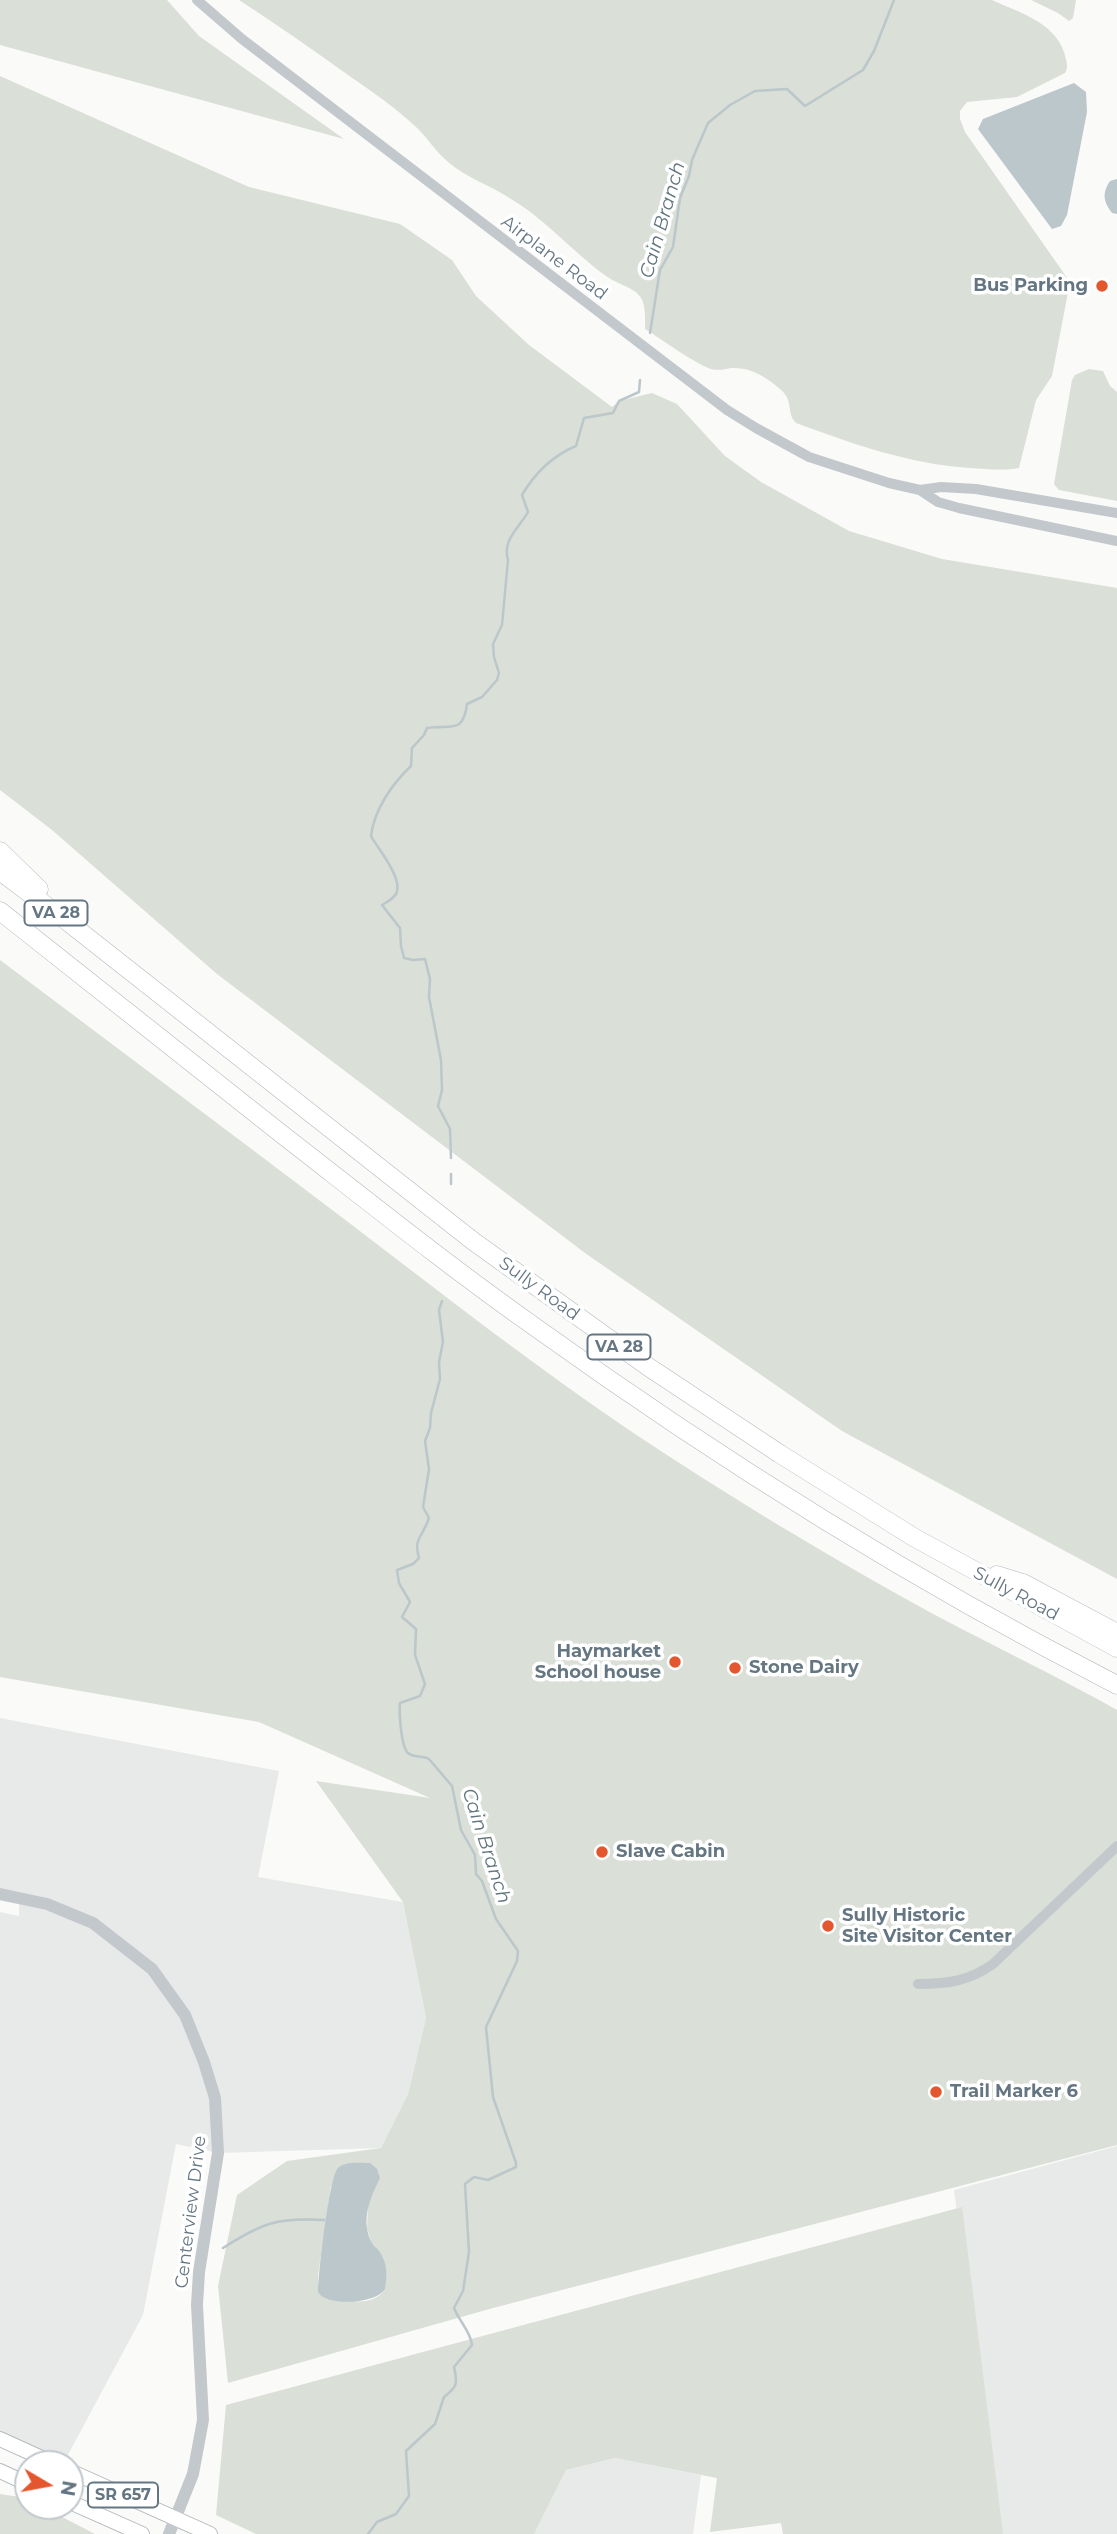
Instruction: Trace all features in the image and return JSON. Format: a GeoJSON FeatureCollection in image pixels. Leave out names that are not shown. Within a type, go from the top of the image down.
{"type":"FeatureCollection","features":[{"type":"Feature","properties":{"kind":"highway"},"geometry":{"type":"LineString","coordinates":[[0,851],[110,957]]}},
{"type":"Feature","properties":{"kind":"highway","name":"Sully Road"},"geometry":{"type":"LineString","coordinates":[[0,871],[473,1241],[647,1366],[780,1454],[963,1565],[1117,1648]]}},
{"type":"Feature","properties":{"kind":"highway","name":"Sully Road"},"geometry":{"type":"LineString","coordinates":[[0,911],[425,1245],[593,1369],[825,1521],[962,1602],[1117,1685]]}},
{"type":"Feature","properties":{"kind":"highway"},"geometry":{"type":"LineString","coordinates":[[0,924],[73,968]]}},
{"type":"Feature","properties":{"kind":"highway"},"geometry":{"type":"LineString","coordinates":[[963,1565],[1023,1583],[1117,1633]]}},
{"type":"Feature","properties":{"kind":"highway"},"geometry":{"type":"LineString","coordinates":[[1067,1659],[1117,1696]]}},
{"type":"Feature","properties":{"kind":"main road"},"geometry":{"type":"LineString","coordinates":[[0,2440],[23,2450]]}},
{"type":"Feature","properties":{"kind":"main road","name":"SR 657"},"geometry":{"type":"LineString","coordinates":[[84,2477],[209,2534]]}},
{"type":"Feature","properties":{"kind":"main road","name":"SR 657"},"geometry":{"type":"LineString","coordinates":[[84,2508],[142,2534]]}},
{"type":"Feature","properties":{"kind":"street","name":"Airplane Road"},"geometry":{"type":"LineString","coordinates":[[197,0],[242,39],[727,410],[756,428],[809,457],[873,479],[920,490],[938,502],[1117,541]]}},
{"type":"Feature","properties":{"kind":"street","name":"Airplane Road"},"geometry":{"type":"LineString","coordinates":[[920,490],[940,487],[976,489],[1117,513]]}},
{"type":"Feature","properties":{"kind":"street"},"geometry":{"type":"LineString","coordinates":[[918,1984],[958,1982],[985,1969],[1117,1846]]}},
{"type":"Feature","properties":{"kind":"street","name":"Centerview Drive"},"geometry":{"type":"LineString","coordinates":[[0,1894],[47,1904],[93,1923],[152,1969],[185,2015],[215,2098],[219,2129],[218,2153],[199,2272],[197,2305],[203,2420],[198,2453],[177,2518],[169,2534]]}},
{"type":"Feature","properties":{"kind":"shaded area"},"geometry":{"type":"Polygon","coordinates":[[[0,0],[167,0],[199,36],[344,139],[0,45],[0,0]]]}},
{"type":"Feature","properties":{"kind":"shaded area"},"geometry":{"type":"Polygon","coordinates":[[[239,0],[992,0],[1034,19],[1059,42],[1067,63],[1065,73],[1017,97],[967,102],[960,111],[965,132],[1070,282],[1052,376],[1036,400],[1019,468],[947,466],[903,458],[796,423],[785,394],[771,381],[746,369],[719,370],[703,366],[645,329],[644,305],[635,291],[606,276],[524,207],[454,167],[416,127],[391,106],[239,0]]]}},
{"type":"Feature","properties":{"kind":"shaded area"},"geometry":{"type":"Polygon","coordinates":[[[1031,0],[1076,0],[1073,18],[1069,21],[1031,0]]]}},
{"type":"Feature","properties":{"kind":"shaded area"},"geometry":{"type":"Polygon","coordinates":[[[0,76],[249,187],[400,224],[452,260],[476,296],[529,345],[612,407],[619,401],[652,393],[677,404],[725,456],[761,482],[849,531],[942,559],[1117,588],[1117,1579],[842,1431],[585,1253],[217,974],[52,830],[0,790],[0,76]]]}},
{"type":"Feature","properties":{"kind":"shaded area"},"geometry":{"type":"Polygon","coordinates":[[[1074,83],[1086,92],[1087,112],[1067,215],[1061,226],[1052,229],[978,129],[983,119],[1074,83]]]}},
{"type":"Feature","properties":{"kind":"shaded area"},"geometry":{"type":"Polygon","coordinates":[[[1117,179],[1117,214],[1112,213],[1105,197],[1110,181],[1117,179]]]}},
{"type":"Feature","properties":{"kind":"shaded area"},"geometry":{"type":"Polygon","coordinates":[[[1089,369],[1103,371],[1110,386],[1117,392],[1117,501],[1059,490],[1054,484],[1072,380],[1075,375],[1089,369]]]}},
{"type":"Feature","properties":{"kind":"shaded area"},"geometry":{"type":"Polygon","coordinates":[[[0,960],[492,1331],[635,1434],[737,1500],[877,1583],[1117,1710],[1117,2145],[493,2308],[228,2383],[218,2286],[237,2195],[287,2161],[381,2148],[408,2094],[426,2018],[403,1902],[316,1781],[430,1798],[259,1722],[0,1677],[0,960]],[[331,2186],[318,2292],[344,2300],[363,2301],[372,2299],[385,2289],[383,2258],[372,2244],[367,2229],[368,2204],[331,2186]]]}},
{"type":"Feature","properties":{"kind":"shaded area"},"geometry":{"type":"Polygon","coordinates":[[[0,1718],[279,1771],[258,1877],[403,1902],[426,2018],[408,2094],[381,2148],[218,2153],[176,2144],[143,2315],[71,2450],[31,2450],[0,2433],[0,1912],[19,1916],[19,1898],[0,1894],[0,1718]]]}},
{"type":"Feature","properties":{"kind":"shaded area"},"geometry":{"type":"Polygon","coordinates":[[[1117,2146],[1117,2534],[999,2534],[954,2190],[1117,2146]]]}},
{"type":"Feature","properties":{"kind":"shaded area"},"geometry":{"type":"Polygon","coordinates":[[[370,2163],[377,2169],[380,2178],[370,2202],[368,2235],[384,2260],[385,2289],[372,2298],[351,2302],[331,2300],[318,2292],[331,2189],[338,2168],[345,2164],[370,2163]]]}},
{"type":"Feature","properties":{"kind":"shaded area"},"geometry":{"type":"Polygon","coordinates":[[[962,2207],[1003,2534],[783,2534],[781,2523],[710,2532],[717,2478],[615,2458],[566,2470],[534,2534],[256,2534],[216,2515],[226,2405],[962,2207]]]}},
{"type":"Feature","properties":{"kind":"shaded area"},"geometry":{"type":"Polygon","coordinates":[[[615,2458],[701,2475],[693,2534],[534,2534],[566,2470],[615,2458]]]}},
{"type":"Feature","properties":{"kind":"shaded area"},"geometry":{"type":"Polygon","coordinates":[[[0,2494],[14,2496],[14,2520],[68,2520],[95,2534],[0,2534],[0,2494]]]}},
{"type":"Feature","properties":{"kind":"waterway","name":"Cain Branch"},"geometry":{"type":"LineString","coordinates":[[650,333],[660,270],[673,247],[680,198],[708,123],[730,105],[755,91],[787,89],[805,106],[863,70],[874,51],[894,0]]}},
{"type":"Feature","properties":{"kind":"waterway","name":"Cain Branch"},"geometry":{"type":"LineString","coordinates":[[451,1158],[450,1129],[438,1106],[442,1090],[441,1060],[429,997],[430,979],[425,959],[404,958],[400,928],[382,905],[395,896],[398,888],[389,864],[371,836],[373,826],[385,798],[411,766],[412,748],[427,728],[459,724],[467,704],[482,697],[497,680],[499,673],[493,644],[502,625],[507,546],[528,512],[522,495],[545,466],[576,446],[584,418],[613,413],[619,401],[639,392],[640,380]]}},
{"type":"Feature","properties":{"kind":"waterway","name":"Cain Branch"},"geometry":{"type":"LineString","coordinates":[[451,1174],[451,1184]]}},
{"type":"Feature","properties":{"kind":"waterway","name":"Cain Branch"},"geometry":{"type":"LineString","coordinates":[[368,2534],[377,2522],[396,2514],[409,2496],[406,2451],[435,2424],[444,2397],[455,2385],[454,2367],[472,2345],[454,2308],[463,2291],[469,2252],[465,2184],[474,2177],[488,2180],[516,2167],[493,2097],[486,2027],[517,1961],[518,1951],[496,1919],[482,1881],[476,1874],[475,1855],[461,1830],[452,1786],[429,1759],[408,1753],[400,1721],[400,1703],[420,1696],[425,1684],[415,1655],[416,1629],[402,1617],[410,1602],[399,1583],[397,1570],[413,1564],[419,1558],[417,1546],[429,1518],[423,1507],[429,1469],[425,1441],[440,1379],[439,1362],[443,1342],[439,1310],[442,1301]]}},
{"type":"Feature","properties":{"kind":"waterway"},"geometry":{"type":"LineString","coordinates":[[223,2248],[260,2227],[282,2221],[324,2220]]}},
{"type":"Feature","properties":{"kind":"place","name":"Bus Parking"},"geometry":{"type":"Point","coordinates":[1102,286]}},
{"type":"Feature","properties":{"kind":"place","name":"Haymarket School house"},"geometry":{"type":"Point","coordinates":[675,1662]}},
{"type":"Feature","properties":{"kind":"place","name":"Stone Dairy"},"geometry":{"type":"Point","coordinates":[735,1668]}},
{"type":"Feature","properties":{"kind":"place","name":"Slave Cabin"},"geometry":{"type":"Point","coordinates":[602,1852]}},
{"type":"Feature","properties":{"kind":"place","name":"Sully Historic Site Visitor Center"},"geometry":{"type":"Point","coordinates":[828,1926]}},
{"type":"Feature","properties":{"kind":"place","name":"Trail Marker 6"},"geometry":{"type":"Point","coordinates":[936,2092]}}]}
